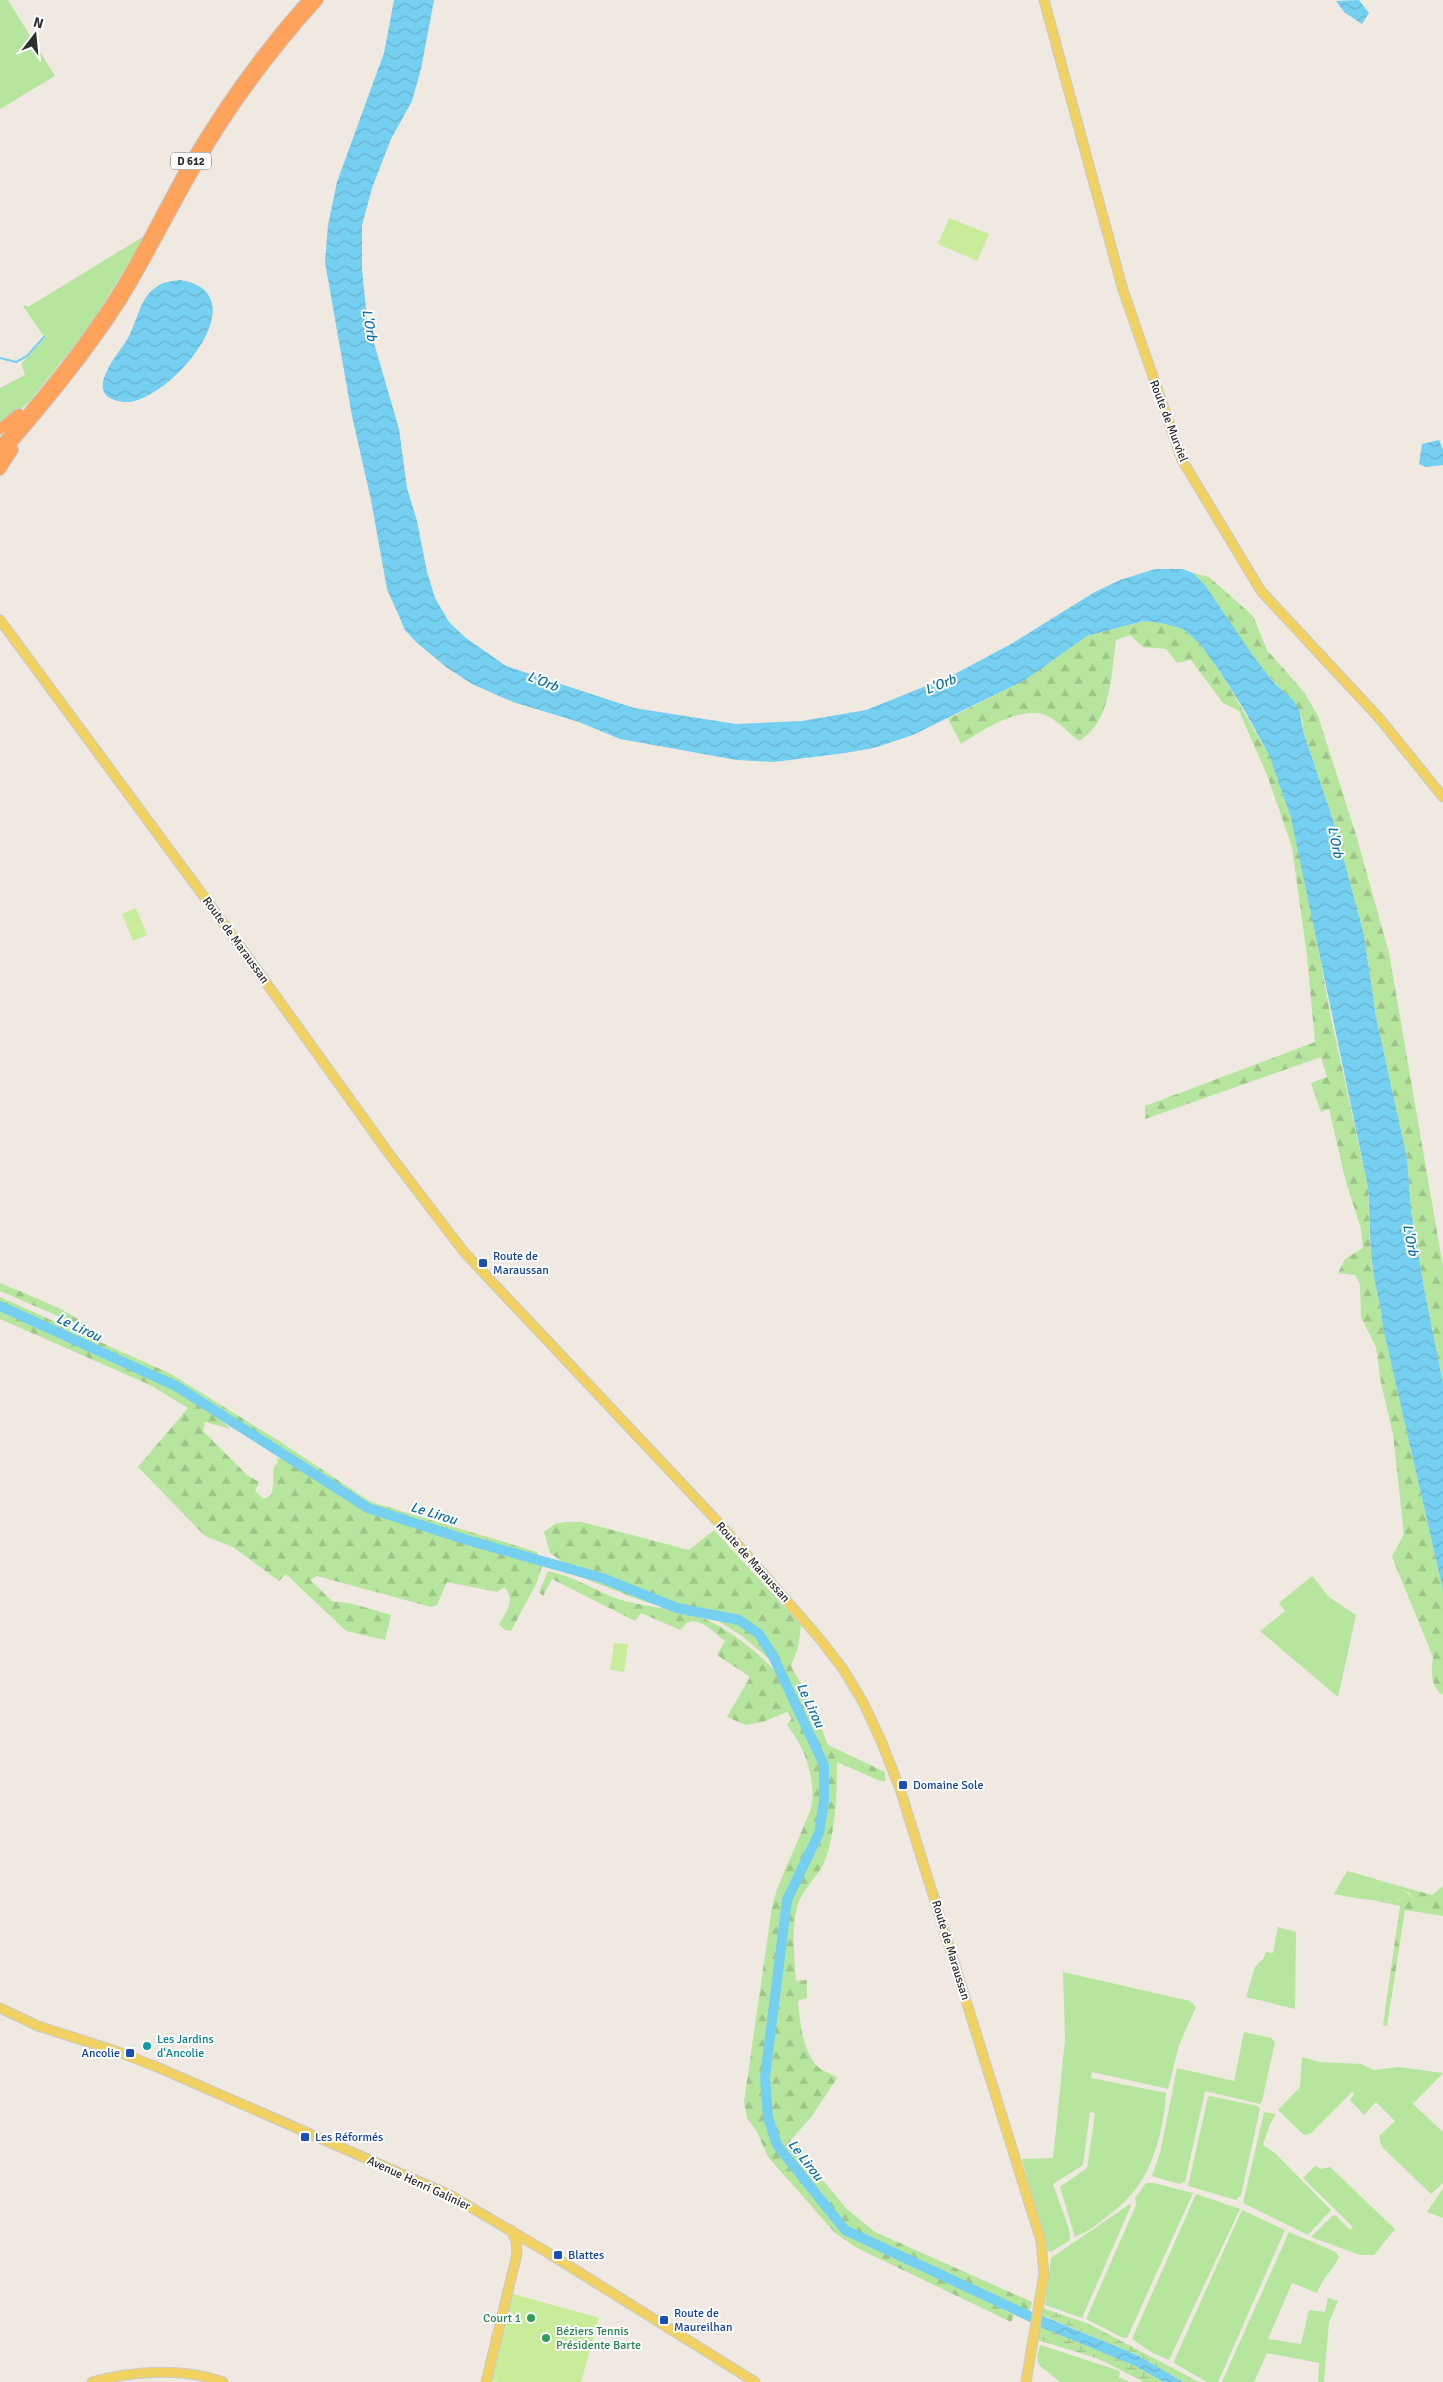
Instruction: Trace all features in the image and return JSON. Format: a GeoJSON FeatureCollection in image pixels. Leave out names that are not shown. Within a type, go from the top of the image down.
{"type":"FeatureCollection","features":[{"type":"Feature","properties":{"kind":"highway","name":"D 612"},"geometry":{"type":"LineString","coordinates":[[0,446],[64,376],[121,286],[186,170],[224,109],[266,51],[308,0]]}},
{"type":"Feature","properties":{"kind":"highway","name":"D 612"},"geometry":{"type":"LineString","coordinates":[[0,457],[120,301],[198,164],[232,110],[272,54],[318,0]]}},
{"type":"Feature","properties":{"kind":"highway"},"geometry":{"type":"LineString","coordinates":[[0,429],[16,418],[52,378],[64,376],[62,391],[0,470]]}},
{"type":"Feature","properties":{"kind":"main road","name":"Route de Murviel"},"geometry":{"type":"LineString","coordinates":[[1044,0],[1123,290],[1182,460],[1262,591],[1380,718],[1443,797]]}},
{"type":"Feature","properties":{"kind":"main road","name":"Route de Maraussan"},"geometry":{"type":"LineString","coordinates":[[0,620],[219,917],[395,1162],[459,1246],[725,1529],[785,1596],[835,1660],[864,1715],[892,1778],[1042,2251],[1044,2274],[1040,2307],[1026,2382]]}},
{"type":"Feature","properties":{"kind":"main road","name":"Avenue Henri Galinier"},"geometry":{"type":"LineString","coordinates":[[0,2008],[88,2047],[179,2077],[450,2195],[545,2250],[755,2382]]}},
{"type":"Feature","properties":{"kind":"main road"},"geometry":{"type":"LineString","coordinates":[[486,2382],[517,2254],[516,2241],[510,2230]]}},
{"type":"Feature","properties":{"kind":"main road"},"geometry":{"type":"LineString","coordinates":[[517,2254],[528,2247],[545,2250]]}},
{"type":"Feature","properties":{"kind":"main road"},"geometry":{"type":"LineString","coordinates":[[92,2382],[123,2375],[153,2373],[197,2375],[223,2382]]}},
{"type":"Feature","properties":{"kind":"green space"},"geometry":{"type":"Polygon","coordinates":[[[0,0],[8,0],[55,76],[0,109],[0,0]]]}},
{"type":"Feature","properties":{"kind":"green space"},"geometry":{"type":"Polygon","coordinates":[[[949,218],[989,234],[977,261],[938,244],[949,218]]]}},
{"type":"Feature","properties":{"kind":"green space"},"geometry":{"type":"Polygon","coordinates":[[[146,235],[89,327],[29,402],[0,427],[0,388],[25,375],[21,364],[45,338],[23,306],[28,307],[146,235]]]}},
{"type":"Feature","properties":{"kind":"green space"},"geometry":{"type":"Polygon","coordinates":[[[1193,573],[1209,577],[1253,616],[1267,650],[1304,692],[1318,716],[1357,838],[1389,953],[1443,1267],[1443,1383],[1411,1210],[1407,1158],[1376,1017],[1364,935],[1334,823],[1303,731],[1302,718],[1290,700],[1253,657],[1202,582],[1193,573]]]}},
{"type":"Feature","properties":{"kind":"green space"},"geometry":{"type":"Polygon","coordinates":[[[1144,621],[1183,629],[1200,644],[1221,673],[1269,755],[1300,850],[1331,1018],[1368,1187],[1372,1259],[1383,1328],[1443,1590],[1443,1695],[1434,1683],[1432,1673],[1433,1657],[1392,1557],[1404,1534],[1393,1434],[1381,1383],[1376,1347],[1361,1317],[1360,1284],[1355,1275],[1338,1273],[1345,1259],[1363,1248],[1361,1229],[1346,1182],[1329,1109],[1321,1112],[1311,1083],[1327,1077],[1321,1057],[1145,1119],[1145,1106],[1315,1042],[1307,956],[1292,847],[1267,775],[1239,711],[1223,703],[1191,660],[1177,663],[1166,649],[1143,647],[1130,635],[1116,640],[1111,682],[1104,709],[1098,722],[1079,741],[1065,728],[1043,714],[1027,713],[1016,715],[997,723],[961,744],[948,719],[1025,680],[1087,636],[1144,621]]]}},
{"type":"Feature","properties":{"kind":"green space"},"geometry":{"type":"Polygon","coordinates":[[[136,908],[147,935],[133,941],[122,914],[136,908]]]}},
{"type":"Feature","properties":{"kind":"green space"},"geometry":{"type":"Polygon","coordinates":[[[0,1283],[54,1306],[84,1323],[84,1325],[81,1326],[0,1291],[0,1283]]]}},
{"type":"Feature","properties":{"kind":"green space"},"geometry":{"type":"Polygon","coordinates":[[[0,1297],[171,1374],[279,1441],[371,1502],[537,1552],[538,1557],[468,1538],[368,1506],[244,1432],[173,1383],[0,1304],[0,1297]]]}},
{"type":"Feature","properties":{"kind":"green space"},"geometry":{"type":"Polygon","coordinates":[[[0,1308],[120,1361],[179,1392],[206,1410],[231,1429],[205,1422],[203,1431],[247,1475],[259,1482],[255,1491],[264,1499],[271,1495],[274,1467],[278,1462],[276,1459],[283,1459],[366,1510],[537,1562],[542,1566],[537,1582],[511,1631],[505,1630],[499,1624],[510,1601],[508,1592],[504,1587],[497,1592],[447,1582],[437,1605],[431,1607],[317,1576],[310,1580],[332,1601],[353,1604],[391,1615],[385,1640],[346,1631],[286,1574],[279,1581],[233,1547],[205,1536],[138,1467],[188,1408],[150,1385],[0,1319],[0,1308]]]}},
{"type":"Feature","properties":{"kind":"green space"},"geometry":{"type":"Polygon","coordinates":[[[582,1522],[689,1550],[714,1530],[801,1625],[798,1648],[791,1666],[810,1700],[828,1745],[885,1772],[885,1781],[880,1781],[837,1762],[835,1810],[832,1835],[826,1858],[798,1904],[794,1932],[794,1952],[796,1981],[807,1980],[807,1998],[798,2001],[805,2044],[817,2066],[837,2078],[812,2116],[790,2141],[847,2209],[875,2232],[1032,2302],[1029,2314],[948,2277],[947,2282],[1014,2315],[1011,2322],[857,2248],[835,2233],[768,2157],[757,2132],[747,2118],[744,2102],[772,1907],[812,1803],[812,1782],[807,1761],[787,1725],[792,1718],[787,1712],[763,1722],[746,1725],[727,1717],[750,1677],[717,1655],[725,1641],[703,1624],[693,1621],[689,1622],[680,1630],[641,1613],[635,1621],[552,1579],[543,1596],[539,1592],[548,1571],[566,1576],[615,1598],[694,1615],[717,1625],[741,1640],[780,1677],[823,1761],[825,1760],[785,1678],[768,1658],[742,1636],[699,1609],[648,1603],[588,1580],[550,1553],[544,1532],[555,1524],[582,1522]]]}},
{"type":"Feature","properties":{"kind":"green space"},"geometry":{"type":"Polygon","coordinates":[[[1312,1576],[1329,1597],[1356,1615],[1338,1697],[1260,1631],[1285,1611],[1279,1603],[1312,1576]]]}},
{"type":"Feature","properties":{"kind":"green space"},"geometry":{"type":"Polygon","coordinates":[[[614,1643],[628,1644],[624,1672],[610,1670],[614,1643]]]}},
{"type":"Feature","properties":{"kind":"green space"},"geometry":{"type":"Polygon","coordinates":[[[1347,1871],[1393,1885],[1414,1899],[1404,1897],[1398,1900],[1381,1901],[1334,1894],[1347,1871]]]}},
{"type":"Feature","properties":{"kind":"green space"},"geometry":{"type":"Polygon","coordinates":[[[1382,1881],[1432,1895],[1443,1886],[1443,1916],[1405,1910],[1387,2026],[1383,2025],[1400,1906],[1376,1901],[1399,1900],[1404,1897],[1414,1899],[1409,1893],[1382,1881]]]}},
{"type":"Feature","properties":{"kind":"green space"},"geometry":{"type":"Polygon","coordinates":[[[1278,1927],[1296,1932],[1295,2009],[1246,1997],[1255,1967],[1263,1959],[1266,1952],[1273,1953],[1278,1927]]]}},
{"type":"Feature","properties":{"kind":"green space"},"geometry":{"type":"Polygon","coordinates":[[[1063,1972],[1190,2001],[1196,2007],[1179,2045],[1168,2089],[1092,2072],[1091,2078],[1166,2093],[1160,2135],[1150,2164],[1136,2189],[1104,2219],[1075,2237],[1060,2187],[1087,2168],[1095,2113],[1090,2112],[1083,2165],[1053,2184],[1069,2229],[1070,2240],[1051,2252],[1048,2251],[1022,2159],[1053,2158],[1065,2040],[1063,1972]]]}},
{"type":"Feature","properties":{"kind":"green space"},"geometry":{"type":"Polygon","coordinates":[[[1244,2032],[1271,2038],[1275,2042],[1262,2101],[1260,2104],[1205,2091],[1185,2182],[1179,2184],[1152,2176],[1160,2153],[1177,2068],[1234,2081],[1244,2032]]]}},
{"type":"Feature","properties":{"kind":"green space"},"geometry":{"type":"Polygon","coordinates":[[[1302,2057],[1320,2062],[1361,2064],[1374,2070],[1399,2067],[1443,2073],[1413,2104],[1443,2132],[1443,2183],[1431,2194],[1382,2147],[1379,2136],[1395,2121],[1376,2102],[1364,2115],[1350,2100],[1354,2094],[1352,2092],[1310,2134],[1304,2135],[1278,2110],[1300,2087],[1302,2057]]]}},
{"type":"Feature","properties":{"kind":"green space"},"geometry":{"type":"Polygon","coordinates":[[[1208,2097],[1258,2106],[1260,2109],[1241,2195],[1236,2200],[1188,2186],[1208,2097]]]}},
{"type":"Feature","properties":{"kind":"green space"},"geometry":{"type":"Polygon","coordinates":[[[1264,2112],[1276,2114],[1270,2124],[1263,2145],[1275,2153],[1331,2210],[1308,2235],[1243,2203],[1264,2112]]]}},
{"type":"Feature","properties":{"kind":"green space"},"geometry":{"type":"Polygon","coordinates":[[[1315,2166],[1322,2169],[1330,2167],[1395,2229],[1374,2255],[1360,2255],[1311,2237],[1335,2215],[1350,2230],[1353,2227],[1303,2178],[1315,2166]]]}},
{"type":"Feature","properties":{"kind":"green space"},"geometry":{"type":"Polygon","coordinates":[[[1146,2183],[1154,2183],[1193,2193],[1127,2338],[1123,2338],[1086,2319],[1136,2205],[1135,2198],[1146,2183]]]}},
{"type":"Feature","properties":{"kind":"green space"},"geometry":{"type":"Polygon","coordinates":[[[1443,2188],[1443,2218],[1427,2212],[1443,2188]]]}},
{"type":"Feature","properties":{"kind":"green space"},"geometry":{"type":"Polygon","coordinates":[[[1196,2194],[1240,2209],[1169,2360],[1153,2353],[1132,2339],[1196,2194]]]}},
{"type":"Feature","properties":{"kind":"green space"},"geometry":{"type":"Polygon","coordinates":[[[1130,2204],[1131,2206],[1082,2318],[1045,2305],[1051,2258],[1130,2204]]]}},
{"type":"Feature","properties":{"kind":"green space"},"geometry":{"type":"Polygon","coordinates":[[[1242,2210],[1285,2230],[1218,2382],[1207,2382],[1174,2363],[1174,2361],[1242,2210]]]}},
{"type":"Feature","properties":{"kind":"green space"},"geometry":{"type":"Polygon","coordinates":[[[1289,2232],[1336,2252],[1339,2257],[1317,2293],[1292,2283],[1268,2339],[1301,2344],[1309,2310],[1325,2312],[1328,2298],[1338,2301],[1329,2322],[1324,2382],[1318,2382],[1319,2363],[1267,2353],[1254,2382],[1222,2382],[1289,2232]]]}},
{"type":"Feature","properties":{"kind":"green space","name":"Béziers Tennis Présidente Barte"},"geometry":{"type":"Polygon","coordinates":[[[510,2293],[599,2318],[581,2382],[499,2382],[490,2380],[510,2293]]]}},
{"type":"Feature","properties":{"kind":"green space"},"geometry":{"type":"Polygon","coordinates":[[[1043,2308],[1089,2324],[1199,2382],[1183,2382],[1137,2355],[1041,2315],[1043,2308]]]}},
{"type":"Feature","properties":{"kind":"green space"},"geometry":{"type":"Polygon","coordinates":[[[1038,2326],[1133,2365],[1164,2382],[1144,2382],[1099,2359],[1038,2340],[1038,2326]]]}},
{"type":"Feature","properties":{"kind":"green space"},"geometry":{"type":"Polygon","coordinates":[[[1040,2345],[1117,2370],[1120,2372],[1119,2377],[1130,2382],[1060,2382],[1039,2365],[1037,2356],[1040,2345]]]}},
{"type":"Feature","properties":{"kind":"water","name":"L'Orb"},"geometry":{"type":"Polygon","coordinates":[[[394,0],[434,0],[421,69],[412,101],[391,139],[372,188],[362,225],[362,269],[367,319],[399,429],[407,488],[417,521],[427,572],[435,598],[449,622],[466,638],[506,666],[634,708],[736,724],[802,721],[866,710],[951,676],[1011,644],[1093,593],[1120,580],[1155,569],[1183,569],[1193,573],[1205,585],[1254,657],[1275,684],[1293,700],[1299,709],[1303,731],[1334,823],[1364,935],[1376,1017],[1407,1158],[1411,1210],[1443,1383],[1443,1590],[1383,1328],[1372,1259],[1368,1187],[1291,818],[1269,755],[1246,713],[1200,644],[1183,629],[1144,621],[1087,636],[1025,680],[913,735],[874,748],[774,762],[737,760],[620,739],[579,722],[513,702],[472,684],[446,667],[416,642],[405,630],[387,589],[371,500],[352,416],[325,262],[328,225],[337,182],[384,53],[394,0]]]}},
{"type":"Feature","properties":{"kind":"water"},"geometry":{"type":"Polygon","coordinates":[[[1359,0],[1369,13],[1362,24],[1344,12],[1336,1],[1359,0]]]}},
{"type":"Feature","properties":{"kind":"water"},"geometry":{"type":"Polygon","coordinates":[[[180,280],[203,289],[212,305],[210,325],[199,347],[182,369],[163,386],[142,398],[124,402],[111,399],[104,392],[105,374],[128,338],[146,298],[150,292],[161,284],[180,280]]]}},
{"type":"Feature","properties":{"kind":"water"},"geometry":{"type":"Polygon","coordinates":[[[1439,440],[1443,450],[1443,465],[1426,467],[1419,464],[1422,444],[1439,440]]]}},
{"type":"Feature","properties":{"kind":"water"},"geometry":{"type":"Polygon","coordinates":[[[1040,2315],[1137,2355],[1183,2382],[1164,2382],[1133,2365],[1038,2326],[1040,2315]]]}},
{"type":"Feature","properties":{"kind":"waterway"},"geometry":{"type":"LineString","coordinates":[[0,358],[16,362],[27,356],[44,337]]}},
{"type":"Feature","properties":{"kind":"waterway","name":"Le Lirou"},"geometry":{"type":"LineString","coordinates":[[0,1306],[176,1386],[368,1508],[467,1540],[602,1578],[677,1608],[739,1620],[759,1634],[773,1656],[824,1765],[824,1802],[819,1833],[787,1900],[765,2077],[768,2117],[777,2145],[845,2230],[1044,2323]]}},
{"type":"Feature","properties":{"kind":"place","name":"Route de Maraussan"},"geometry":{"type":"Point","coordinates":[483,1263]}},
{"type":"Feature","properties":{"kind":"place","name":"Domaine Sole"},"geometry":{"type":"Point","coordinates":[903,1785]}},
{"type":"Feature","properties":{"kind":"place","name":"Les Jardins d'Ancolie"},"geometry":{"type":"Point","coordinates":[147,2046]}},
{"type":"Feature","properties":{"kind":"place","name":"Ancolie"},"geometry":{"type":"Point","coordinates":[130,2053]}},
{"type":"Feature","properties":{"kind":"place","name":"Les Réformés"},"geometry":{"type":"Point","coordinates":[305,2137]}},
{"type":"Feature","properties":{"kind":"place","name":"Blattes"},"geometry":{"type":"Point","coordinates":[558,2255]}},
{"type":"Feature","properties":{"kind":"place","name":"Court 1"},"geometry":{"type":"Point","coordinates":[531,2318]}},
{"type":"Feature","properties":{"kind":"place","name":"Route de Maureilhan"},"geometry":{"type":"Point","coordinates":[664,2320]}},
{"type":"Feature","properties":{"kind":"place","name":"Béziers Tennis Présidente Barte"},"geometry":{"type":"Point","coordinates":[546,2338]}}]}
